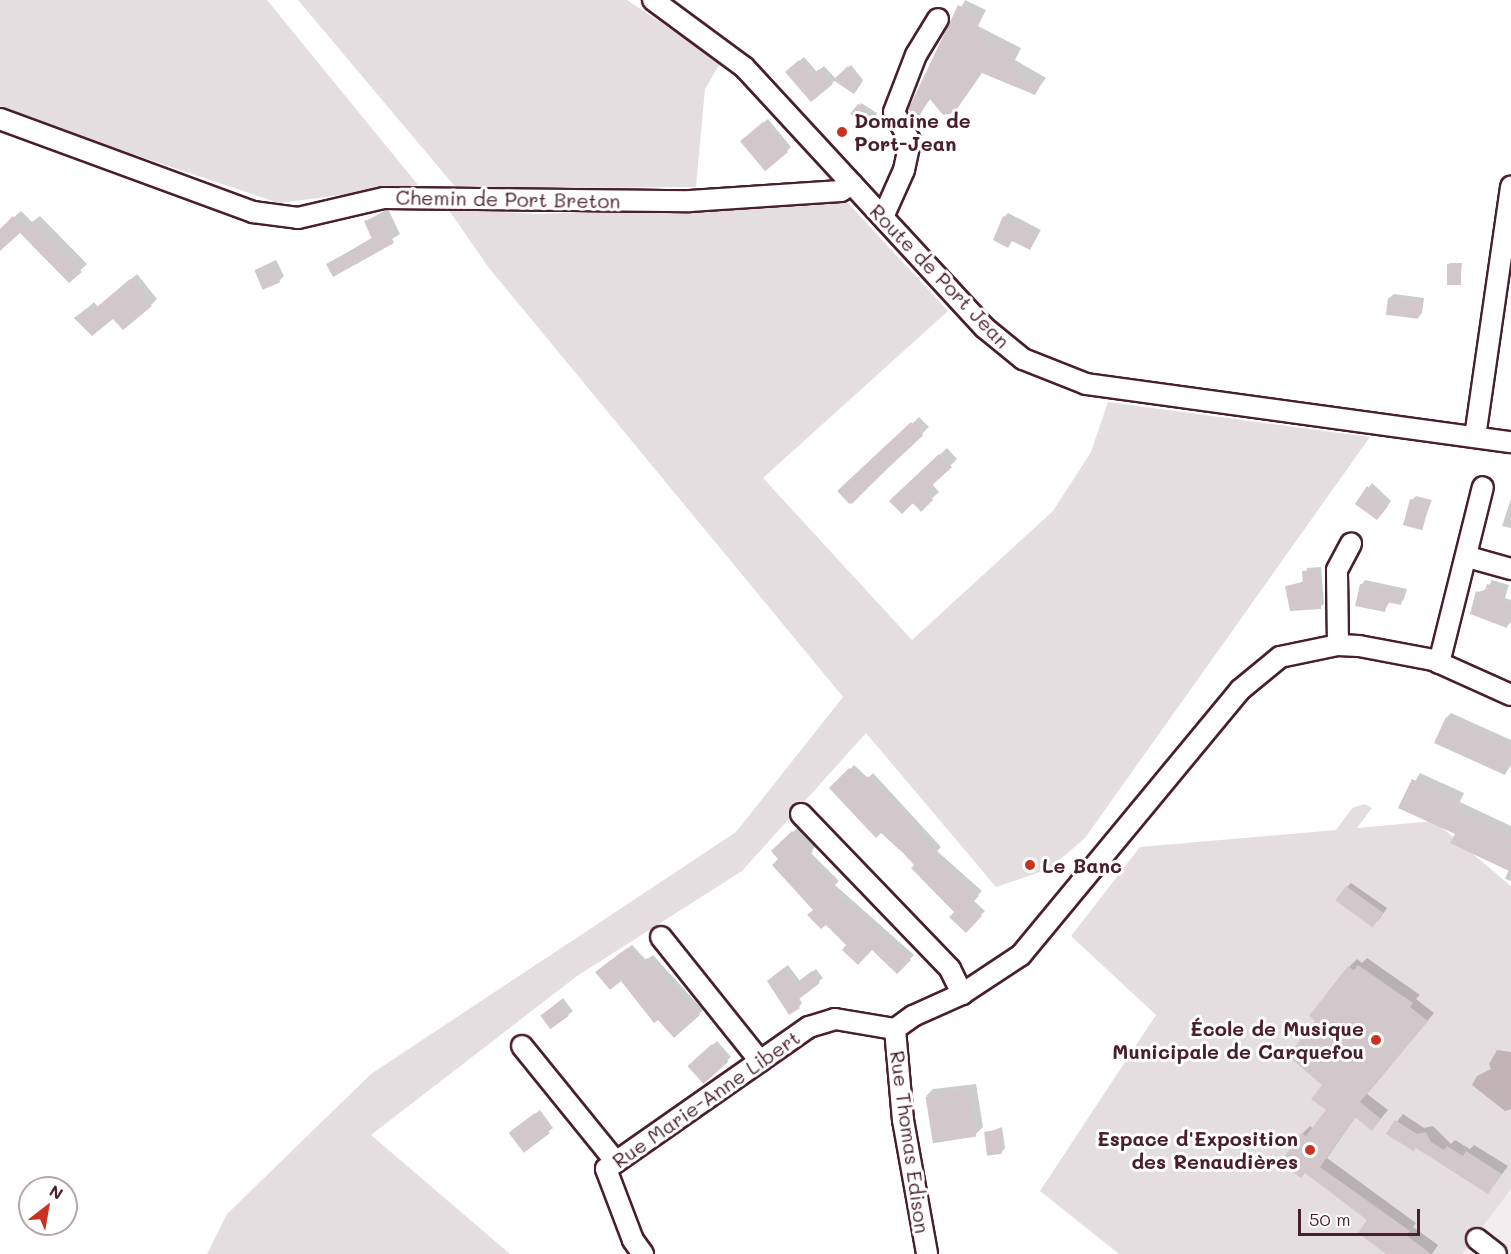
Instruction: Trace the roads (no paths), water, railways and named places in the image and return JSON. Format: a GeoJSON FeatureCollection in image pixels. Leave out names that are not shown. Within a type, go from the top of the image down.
{"type":"FeatureCollection","features":[{"type":"Feature","properties":{"kind":"street","name":"Route de Port Jean"},"geometry":{"type":"LineString","coordinates":[[653,0],[744,67],[1003,344],[1055,375],[1086,384],[1511,442]]}},
{"type":"Feature","properties":{"kind":"street"},"geometry":{"type":"LineString","coordinates":[[883,217],[904,171],[910,141],[894,112],[916,55],[938,19]]}},
{"type":"Feature","properties":{"kind":"street","name":"Chemin de Port Breton"},"geometry":{"type":"LineString","coordinates":[[0,119],[253,212],[298,218],[384,198],[690,201],[841,191],[852,184]]}},
{"type":"Feature","properties":{"kind":"street"},"geometry":{"type":"LineString","coordinates":[[1475,437],[1504,217],[1511,187]]}},
{"type":"Feature","properties":{"kind":"street"},"geometry":{"type":"LineString","coordinates":[[1439,663],[1468,557],[1483,487]]}},
{"type":"Feature","properties":{"kind":"street"},"geometry":{"type":"LineString","coordinates":[[1338,645],[1337,570],[1352,544]]}},
{"type":"Feature","properties":{"kind":"street"},"geometry":{"type":"LineString","coordinates":[[1468,557],[1511,569]]}},
{"type":"Feature","properties":{"kind":"street"},"geometry":{"type":"LineString","coordinates":[[896,1029],[913,1016],[962,994],[1021,955],[1240,690],[1280,657],[1338,645],[1439,663],[1511,695]]}},
{"type":"Feature","properties":{"kind":"street"},"geometry":{"type":"LineString","coordinates":[[801,814],[950,969],[962,994]]}},
{"type":"Feature","properties":{"kind":"street"},"geometry":{"type":"LineString","coordinates":[[661,937],[760,1061]]}},
{"type":"Feature","properties":{"kind":"street","name":"Rue Marie-Anne Libert"},"geometry":{"type":"LineString","coordinates":[[643,1254],[633,1240],[606,1169],[809,1027],[835,1018],[896,1029]]}},
{"type":"Feature","properties":{"kind":"street","name":"Rue Thomas Edison"},"geometry":{"type":"LineString","coordinates":[[896,1029],[903,1120],[927,1254]]}},
{"type":"Feature","properties":{"kind":"street"},"geometry":{"type":"LineString","coordinates":[[522,1046],[616,1162]]}},
{"type":"Feature","properties":{"kind":"street"},"geometry":{"type":"LineString","coordinates":[[1477,1239],[1496,1254]]}},
{"type":"Feature","properties":{"kind":"place","name":"Domaine de Port-Jean"},"geometry":{"type":"Point","coordinates":[842,132]}},
{"type":"Feature","properties":{"kind":"place","name":"Le Banc"},"geometry":{"type":"Point","coordinates":[1030,865]}},
{"type":"Feature","properties":{"kind":"place","name":"École de Musique Municipale de Carquefou"},"geometry":{"type":"Point","coordinates":[1376,1040]}},
{"type":"Feature","properties":{"kind":"place","name":"Espace d'Exposition des Renaudières"},"geometry":{"type":"Point","coordinates":[1310,1150]}}]}
